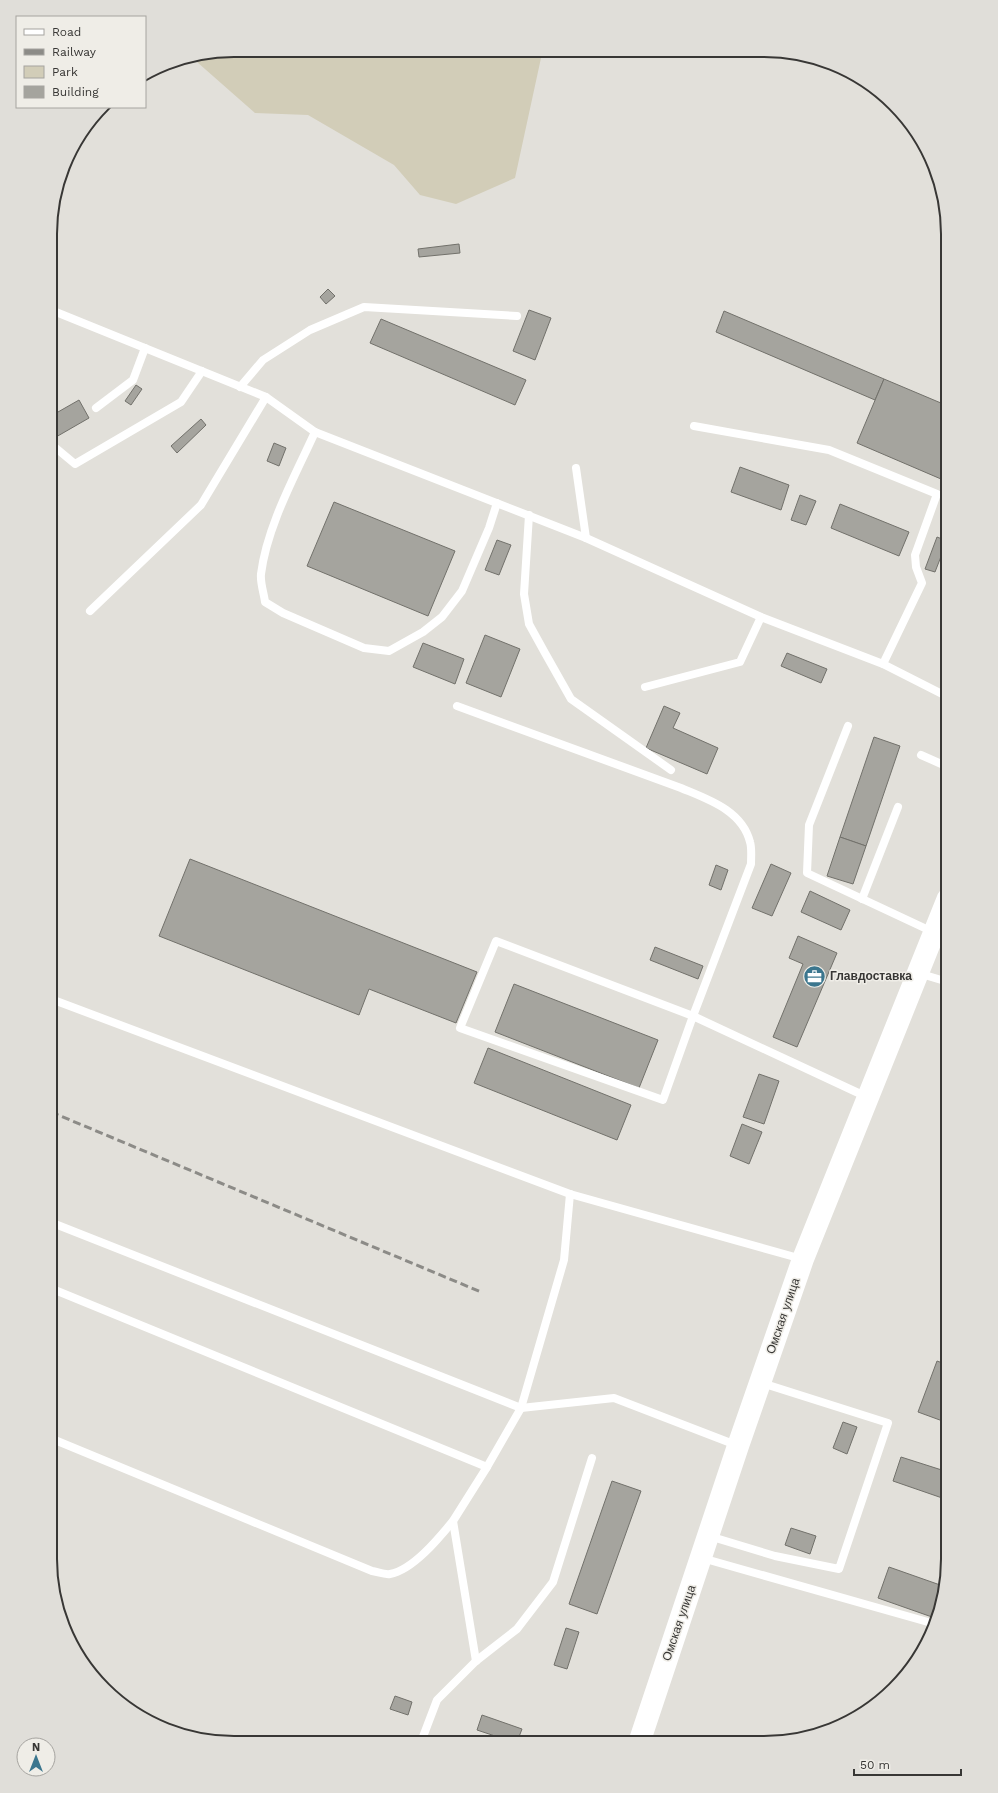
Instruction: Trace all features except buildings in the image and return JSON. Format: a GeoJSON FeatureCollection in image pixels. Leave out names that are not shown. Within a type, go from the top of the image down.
{"type":"FeatureCollection","features":[{"type":"Feature","properties":{"kind":"main road","name":"Омская улица"},"geometry":{"type":"LineString","coordinates":[[641,1736],[738,1446],[803,1259],[941,915]]}},
{"type":"Feature","properties":{"kind":"lane"},"geometry":{"type":"LineString","coordinates":[[240,387],[263,360],[310,330],[364,307],[517,316]]}},
{"type":"Feature","properties":{"kind":"lane"},"geometry":{"type":"LineString","coordinates":[[57,312],[266,397],[315,432],[586,538],[761,617],[883,664],[941,693]]}},
{"type":"Feature","properties":{"kind":"lane"},"geometry":{"type":"LineString","coordinates":[[96,408],[133,380],[145,348]]}},
{"type":"Feature","properties":{"kind":"lane"},"geometry":{"type":"LineString","coordinates":[[57,449],[75,464],[181,402],[202,371]]}},
{"type":"Feature","properties":{"kind":"lane"},"geometry":{"type":"LineString","coordinates":[[90,611],[201,506],[266,397]]}},
{"type":"Feature","properties":{"kind":"lane"},"geometry":{"type":"LineString","coordinates":[[694,426],[829,450],[936,494],[915,555],[916,567],[922,583],[883,664]]}},
{"type":"Feature","properties":{"kind":"lane"},"geometry":{"type":"LineString","coordinates":[[315,432],[283,502],[270,539],[261,576],[266,602],[283,614],[364,648],[389,651],[423,632],[442,617],[462,591],[489,528],[497,503]]}},
{"type":"Feature","properties":{"kind":"lane"},"geometry":{"type":"LineString","coordinates":[[576,468],[586,538]]}},
{"type":"Feature","properties":{"kind":"lane"},"geometry":{"type":"LineString","coordinates":[[529,515],[524,594],[529,624],[571,699],[671,770]]}},
{"type":"Feature","properties":{"kind":"lane"},"geometry":{"type":"LineString","coordinates":[[645,687],[740,662],[761,617]]}},
{"type":"Feature","properties":{"kind":"lane"},"geometry":{"type":"LineString","coordinates":[[456,706],[681,788],[715,802],[731,813],[741,824],[750,841],[751,864],[693,1016],[663,1100],[460,1028],[496,941],[693,1016],[868,1097]]}},
{"type":"Feature","properties":{"kind":"lane"},"geometry":{"type":"LineString","coordinates":[[848,726],[809,825],[807,873],[934,932]]}},
{"type":"Feature","properties":{"kind":"lane"},"geometry":{"type":"LineString","coordinates":[[921,755],[941,764]]}},
{"type":"Feature","properties":{"kind":"lane"},"geometry":{"type":"LineString","coordinates":[[862,899],[898,807]]}},
{"type":"Feature","properties":{"kind":"lane"},"geometry":{"type":"LineString","coordinates":[[918,973],[941,980]]}},
{"type":"Feature","properties":{"kind":"lane"},"geometry":{"type":"LineString","coordinates":[[57,1001],[570,1194],[803,1259]]}},
{"type":"Feature","properties":{"kind":"lane"},"geometry":{"type":"LineString","coordinates":[[57,1441],[372,1571],[389,1575],[403,1570],[430,1547],[453,1521],[487,1467],[521,1408],[564,1260],[570,1194]]}},
{"type":"Feature","properties":{"kind":"lane"},"geometry":{"type":"LineString","coordinates":[[57,1225],[521,1408],[614,1398],[738,1446]]}},
{"type":"Feature","properties":{"kind":"lane"},"geometry":{"type":"LineString","coordinates":[[57,1291],[487,1467]]}},
{"type":"Feature","properties":{"kind":"lane"},"geometry":{"type":"LineString","coordinates":[[708,1535],[775,1556],[839,1569],[842,1561],[888,1423],[761,1382]]}},
{"type":"Feature","properties":{"kind":"lane"},"geometry":{"type":"LineString","coordinates":[[423,1736],[437,1700],[476,1661],[517,1629],[553,1582],[592,1458]]}},
{"type":"Feature","properties":{"kind":"lane"},"geometry":{"type":"LineString","coordinates":[[453,1521],[476,1661]]}},
{"type":"Feature","properties":{"kind":"lane"},"geometry":{"type":"LineString","coordinates":[[701,1558],[930,1622]]}},
{"type":"Feature","properties":{"kind":"green space"},"geometry":{"type":"Polygon","coordinates":[[[222,57],[545,57],[541,58],[515,178],[456,204],[420,195],[394,165],[308,115],[255,113],[197,62],[193,62],[222,57]]]}},
{"type":"Feature","properties":{"kind":"railway"},"geometry":{"type":"LineString","coordinates":[[57,1115],[481,1292]]}},
{"type":"Feature","properties":{"kind":"place","name":"Главдоставка"},"geometry":{"type":"Point","coordinates":[814,976]}}]}
